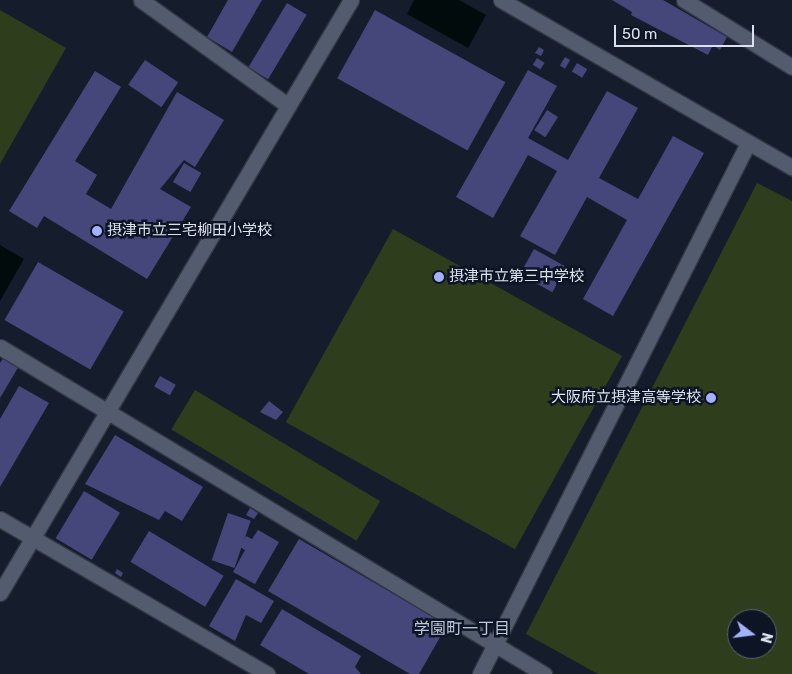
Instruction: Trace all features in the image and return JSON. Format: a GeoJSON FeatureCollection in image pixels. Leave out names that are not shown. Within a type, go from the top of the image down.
{"type":"FeatureCollection","features":[{"type":"Feature","properties":{"kind":"street"},"geometry":{"type":"LineString","coordinates":[[141,0],[287,105]]}},
{"type":"Feature","properties":{"kind":"street"},"geometry":{"type":"LineString","coordinates":[[0,593],[106,408],[351,0]]}},
{"type":"Feature","properties":{"kind":"street"},"geometry":{"type":"LineString","coordinates":[[500,0],[792,167]]}},
{"type":"Feature","properties":{"kind":"street"},"geometry":{"type":"LineString","coordinates":[[684,0],[792,67]]}},
{"type":"Feature","properties":{"kind":"street"},"geometry":{"type":"LineString","coordinates":[[480,674],[748,143]]}},
{"type":"Feature","properties":{"kind":"street"},"geometry":{"type":"LineString","coordinates":[[0,347],[106,408],[544,674]]}},
{"type":"Feature","properties":{"kind":"street"},"geometry":{"type":"LineString","coordinates":[[0,519],[267,674]]}},
{"type":"Feature","properties":{"kind":"green space"},"geometry":{"type":"Polygon","coordinates":[[[0,10],[66,48],[0,164],[0,10]]]}},
{"type":"Feature","properties":{"kind":"green space","name":"大阪府立摂津高等学校"},"geometry":{"type":"Polygon","coordinates":[[[757,183],[792,201],[792,674],[598,674],[526,634],[757,183]]]}},
{"type":"Feature","properties":{"kind":"green space"},"geometry":{"type":"Polygon","coordinates":[[[393,229],[622,356],[515,549],[286,422],[393,229]]]}},
{"type":"Feature","properties":{"kind":"green space"},"geometry":{"type":"Polygon","coordinates":[[[195,390],[380,501],[356,541],[171,429],[195,390]]]}},
{"type":"Feature","properties":{"kind":"shaded area"},"geometry":{"type":"Polygon","coordinates":[[[414,0],[459,0],[486,15],[468,48],[407,14],[414,0]]]}},
{"type":"Feature","properties":{"kind":"shaded area"},"geometry":{"type":"Polygon","coordinates":[[[0,245],[24,259],[0,301],[0,245]]]}},
{"type":"Feature","properties":{"kind":"building"},"geometry":{"type":"Polygon","coordinates":[[[228,0],[262,0],[232,52],[207,37],[228,0]]]}},
{"type":"Feature","properties":{"kind":"building"},"geometry":{"type":"Polygon","coordinates":[[[612,0],[663,0],[727,37],[720,50],[713,45],[708,55],[631,15],[632,12],[612,0]]]}},
{"type":"Feature","properties":{"kind":"building"},"geometry":{"type":"Polygon","coordinates":[[[287,3],[307,15],[268,79],[248,67],[287,3]]]}},
{"type":"Feature","properties":{"kind":"building"},"geometry":{"type":"Polygon","coordinates":[[[375,10],[505,82],[468,150],[337,78],[375,10]]]}},
{"type":"Feature","properties":{"kind":"building"},"geometry":{"type":"Polygon","coordinates":[[[539,47],[544,50],[541,56],[535,53],[539,47]]]}},
{"type":"Feature","properties":{"kind":"building"},"geometry":{"type":"Polygon","coordinates":[[[565,57],[570,60],[565,69],[560,66],[565,57]]]}},
{"type":"Feature","properties":{"kind":"building"},"geometry":{"type":"Polygon","coordinates":[[[537,58],[545,63],[540,70],[533,65],[537,58]]]}},
{"type":"Feature","properties":{"kind":"building"},"geometry":{"type":"Polygon","coordinates":[[[145,60],[178,82],[161,107],[128,85],[145,60]]]}},
{"type":"Feature","properties":{"kind":"building"},"geometry":{"type":"Polygon","coordinates":[[[577,63],[587,69],[582,78],[572,72],[577,63]]]}},
{"type":"Feature","properties":{"kind":"building"},"geometry":{"type":"Polygon","coordinates":[[[528,70],[557,86],[528,138],[568,160],[607,91],[638,108],[599,178],[638,199],[673,136],[704,153],[613,316],[583,299],[627,220],[587,197],[555,255],[520,236],[557,171],[528,155],[493,218],[456,197],[528,70]]]}},
{"type":"Feature","properties":{"kind":"building"},"geometry":{"type":"Polygon","coordinates":[[[95,71],[121,87],[75,161],[97,175],[86,194],[111,209],[177,92],[224,120],[195,167],[184,160],[160,189],[191,207],[147,279],[44,216],[37,228],[9,211],[95,71]]]}},
{"type":"Feature","properties":{"kind":"building"},"geometry":{"type":"Polygon","coordinates":[[[547,110],[558,117],[545,137],[534,130],[547,110]]]}},
{"type":"Feature","properties":{"kind":"building"},"geometry":{"type":"Polygon","coordinates":[[[184,163],[201,173],[190,192],[173,182],[184,163]]]}},
{"type":"Feature","properties":{"kind":"building"},"geometry":{"type":"Polygon","coordinates":[[[534,249],[566,267],[552,292],[520,274],[534,249]]]}},
{"type":"Feature","properties":{"kind":"building"},"geometry":{"type":"Polygon","coordinates":[[[38,262],[124,312],[90,370],[4,320],[38,262]]]}},
{"type":"Feature","properties":{"kind":"building"},"geometry":{"type":"Polygon","coordinates":[[[4,357],[19,366],[0,398],[0,363],[4,357]]]}},
{"type":"Feature","properties":{"kind":"building"},"geometry":{"type":"Polygon","coordinates":[[[160,376],[176,385],[170,395],[154,386],[160,376]]]}},
{"type":"Feature","properties":{"kind":"building"},"geometry":{"type":"Polygon","coordinates":[[[19,386],[49,403],[0,487],[0,419],[19,386]]]}},
{"type":"Feature","properties":{"kind":"building"},"geometry":{"type":"Polygon","coordinates":[[[269,401],[283,412],[276,420],[260,412],[269,401]]]}},
{"type":"Feature","properties":{"kind":"building"},"geometry":{"type":"Polygon","coordinates":[[[115,435],[203,487],[182,521],[165,511],[159,520],[85,484],[115,435]]]}},
{"type":"Feature","properties":{"kind":"building"},"geometry":{"type":"Polygon","coordinates":[[[84,491],[120,513],[92,560],[56,538],[84,491]]]}},
{"type":"Feature","properties":{"kind":"building"},"geometry":{"type":"Polygon","coordinates":[[[250,508],[258,513],[254,519],[246,515],[250,508]]]}},
{"type":"Feature","properties":{"kind":"building"},"geometry":{"type":"Polygon","coordinates":[[[228,513],[251,521],[234,568],[212,560],[228,513]]]}},
{"type":"Feature","properties":{"kind":"building"},"geometry":{"type":"Polygon","coordinates":[[[258,530],[279,542],[255,584],[233,572],[245,550],[240,547],[246,536],[252,539],[258,530]]]}},
{"type":"Feature","properties":{"kind":"building"},"geometry":{"type":"Polygon","coordinates":[[[149,531],[224,576],[205,607],[130,562],[149,531]]]}},
{"type":"Feature","properties":{"kind":"building"},"geometry":{"type":"Polygon","coordinates":[[[299,539],[447,625],[419,674],[410,674],[268,591],[299,539]]]}},
{"type":"Feature","properties":{"kind":"building"},"geometry":{"type":"Polygon","coordinates":[[[117,569],[123,573],[121,577],[115,573],[117,569]]]}},
{"type":"Feature","properties":{"kind":"building"},"geometry":{"type":"Polygon","coordinates":[[[236,579],[274,601],[261,623],[246,615],[235,641],[209,626],[236,579]]]}},
{"type":"Feature","properties":{"kind":"building"},"geometry":{"type":"Polygon","coordinates":[[[282,609],[361,656],[355,667],[361,674],[309,674],[260,645],[282,609]]]}},
{"type":"Feature","properties":{"kind":"place","name":"摂津市立三宅柳田小学校"},"geometry":{"type":"Point","coordinates":[97,231]}},
{"type":"Feature","properties":{"kind":"place","name":"摂津市立第三中学校"},"geometry":{"type":"Point","coordinates":[439,277]}},
{"type":"Feature","properties":{"kind":"place","name":"大阪府立摂津高等学校"},"geometry":{"type":"Point","coordinates":[711,398]}},
{"type":"Feature","properties":{"kind":"district","name":"学園町一丁目"},"geometry":{"type":"Point","coordinates":[462,629]}}]}
